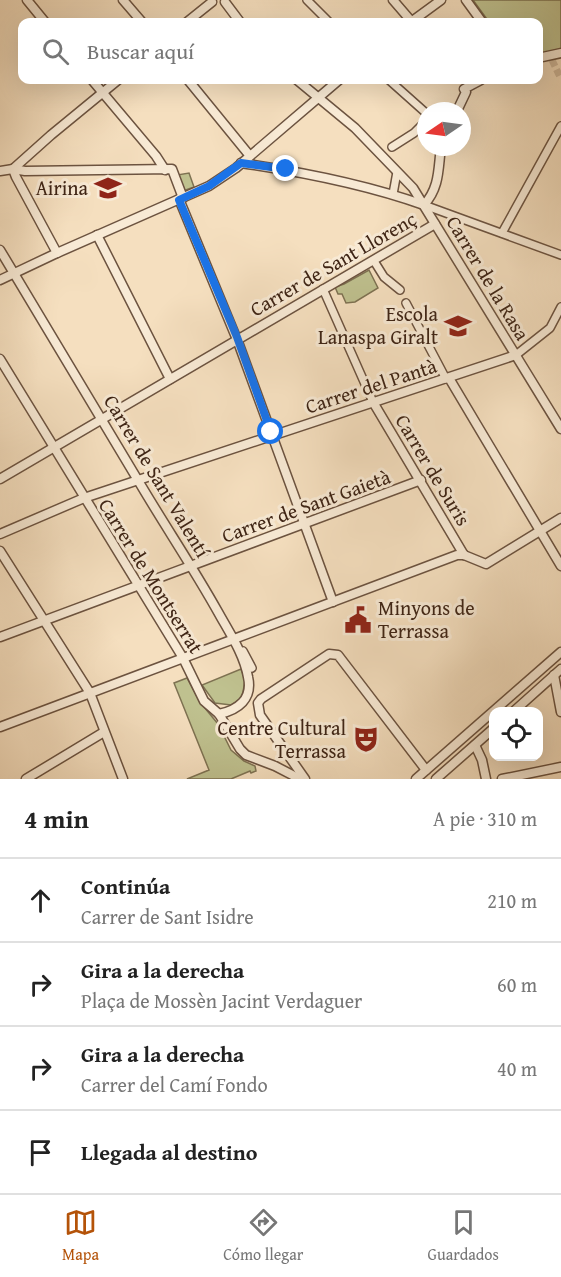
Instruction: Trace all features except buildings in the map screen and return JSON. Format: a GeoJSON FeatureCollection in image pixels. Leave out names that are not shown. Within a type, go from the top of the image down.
{"type":"FeatureCollection","features":[{"type":"Feature","properties":{"kind":"street"},"geometry":{"type":"LineString","coordinates":[[27,0],[42,18]]}},
{"type":"Feature","properties":{"kind":"street"},"geometry":{"type":"LineString","coordinates":[[123,0],[139,18]]}},
{"type":"Feature","properties":{"kind":"street"},"geometry":{"type":"LineString","coordinates":[[308,0],[325,18]]}},
{"type":"Feature","properties":{"kind":"street"},"geometry":{"type":"LineString","coordinates":[[393,0],[408,18]]}},
{"type":"Feature","properties":{"kind":"street"},"geometry":{"type":"LineString","coordinates":[[416,18],[441,0]]}},
{"type":"Feature","properties":{"kind":"street"},"geometry":{"type":"LineString","coordinates":[[466,0],[479,18]]}},
{"type":"Feature","properties":{"kind":"street"},"geometry":{"type":"LineString","coordinates":[[192,18],[211,1],[218,5],[226,1],[237,18]]}},
{"type":"Feature","properties":{"kind":"street"},"geometry":{"type":"LineString","coordinates":[[543,58],[561,53]]}},
{"type":"Feature","properties":{"kind":"street"},"geometry":{"type":"LineString","coordinates":[[95,84],[168,170],[238,340],[333,602]]}},
{"type":"Feature","properties":{"kind":"street"},"geometry":{"type":"LineString","coordinates":[[14,169],[113,84]]}},
{"type":"Feature","properties":{"kind":"street"},"geometry":{"type":"LineString","coordinates":[[191,84],[250,156]]}},
{"type":"Feature","properties":{"kind":"street","name":"Carrer de la Rasa"},"geometry":{"type":"LineString","coordinates":[[302,84],[355,129],[413,188],[561,429]]}},
{"type":"Feature","properties":{"kind":"street"},"geometry":{"type":"LineString","coordinates":[[0,280],[209,186],[250,156],[334,84]]}},
{"type":"Feature","properties":{"kind":"street"},"geometry":{"type":"LineString","coordinates":[[393,84],[417,106]]}},
{"type":"Feature","properties":{"kind":"street"},"geometry":{"type":"LineString","coordinates":[[461,84],[466,92],[461,102]]}},
{"type":"Feature","properties":{"kind":"street"},"geometry":{"type":"LineString","coordinates":[[465,89],[473,84]]}},
{"type":"Feature","properties":{"kind":"street"},"geometry":{"type":"LineString","coordinates":[[502,233],[561,126]]}},
{"type":"Feature","properties":{"kind":"street"},"geometry":{"type":"LineString","coordinates":[[392,147],[417,130]]}},
{"type":"Feature","properties":{"kind":"street"},"geometry":{"type":"LineString","coordinates":[[424,205],[433,195],[438,179],[440,156]]}},
{"type":"Feature","properties":{"kind":"street"},"geometry":{"type":"LineString","coordinates":[[241,163],[286,169],[393,194],[561,255]]}},
{"type":"Feature","properties":{"kind":"street"},"geometry":{"type":"LineString","coordinates":[[14,169],[16,177],[57,253]]}},
{"type":"Feature","properties":{"kind":"street"},"geometry":{"type":"LineString","coordinates":[[0,171],[14,169],[26,171],[168,170]]}},
{"type":"Feature","properties":{"kind":"street"},"geometry":{"type":"LineString","coordinates":[[393,194],[397,172]]}},
{"type":"Feature","properties":{"kind":"street","name":"Carrer de Sant Llorenç"},"geometry":{"type":"LineString","coordinates":[[0,479],[435,224]]}},
{"type":"Feature","properties":{"kind":"street"},"geometry":{"type":"LineString","coordinates":[[97,235],[170,379]]}},
{"type":"Feature","properties":{"kind":"street","name":"Carrer de Sant Valentí"},"geometry":{"type":"LineString","coordinates":[[0,250],[192,566],[233,639],[245,665],[249,678],[249,690],[245,700],[238,708],[219,714]]}},
{"type":"Feature","properties":{"kind":"street"},"geometry":{"type":"LineString","coordinates":[[374,261],[384,277],[400,290]]}},
{"type":"Feature","properties":{"kind":"street"},"geometry":{"type":"LineString","coordinates":[[323,289],[373,402]]}},
{"type":"Feature","properties":{"kind":"street"},"geometry":{"type":"LineString","coordinates":[[406,303],[448,379],[561,566]]}},
{"type":"Feature","properties":{"kind":"street"},"geometry":{"type":"LineString","coordinates":[[516,355],[550,328],[561,307]]}},
{"type":"Feature","properties":{"kind":"street"},"geometry":{"type":"LineString","coordinates":[[550,328],[561,330]]}},
{"type":"Feature","properties":{"kind":"street","name":"Carrer del Pantà"},"geometry":{"type":"LineString","coordinates":[[0,534],[84,498],[138,479],[516,355]]}},
{"type":"Feature","properties":{"kind":"street","name":"Carrer de Montserrat"},"geometry":{"type":"LineString","coordinates":[[0,359],[183,658],[204,701],[219,714],[243,752],[300,779]]}},
{"type":"Feature","properties":{"kind":"street","name":"Carrer de Suris"},"geometry":{"type":"LineString","coordinates":[[373,402],[464,555]]}},
{"type":"Feature","properties":{"kind":"street","name":"Carrer de Sant Gaietà"},"geometry":{"type":"LineString","coordinates":[[0,637],[421,480]]}},
{"type":"Feature","properties":{"kind":"street"},"geometry":{"type":"LineString","coordinates":[[0,727],[457,555],[464,555],[486,564],[561,518]]}},
{"type":"Feature","properties":{"kind":"street"},"geometry":{"type":"LineString","coordinates":[[0,551],[90,693],[123,779]]}},
{"type":"Feature","properties":{"kind":"street"},"geometry":{"type":"LineString","coordinates":[[243,651],[252,668]]}},
{"type":"Feature","properties":{"kind":"street"},"geometry":{"type":"LineString","coordinates":[[416,779],[561,652]]}},
{"type":"Feature","properties":{"kind":"street"},"geometry":{"type":"LineString","coordinates":[[305,779],[260,715],[258,703],[329,654],[338,655],[426,770]]}},
{"type":"Feature","properties":{"kind":"street"},"geometry":{"type":"LineString","coordinates":[[518,707],[557,672]]}},
{"type":"Feature","properties":{"kind":"street"},"geometry":{"type":"LineString","coordinates":[[557,672],[561,712]]}},
{"type":"Feature","properties":{"kind":"street"},"geometry":{"type":"LineString","coordinates":[[26,779],[104,732]]}},
{"type":"Feature","properties":{"kind":"street"},"geometry":{"type":"LineString","coordinates":[[436,779],[489,732]]}},
{"type":"Feature","properties":{"kind":"street"},"geometry":{"type":"LineString","coordinates":[[475,745],[482,760],[486,779]]}},
{"type":"Feature","properties":{"kind":"street"},"geometry":{"type":"LineString","coordinates":[[502,779],[561,767]]}},
{"type":"Feature","properties":{"kind":"green space"},"geometry":{"type":"Polygon","coordinates":[[[473,0],[561,0],[561,49],[543,53],[543,18],[486,18],[473,0]]]}},
{"type":"Feature","properties":{"kind":"green space"},"geometry":{"type":"Polygon","coordinates":[[[189,173],[194,187],[183,191],[177,175],[189,173]]]}},
{"type":"Feature","properties":{"kind":"green space"},"geometry":{"type":"Polygon","coordinates":[[[369,270],[378,288],[355,302],[346,303],[342,294],[338,294],[335,287],[369,270]]]}},
{"type":"Feature","properties":{"kind":"green space"},"geometry":{"type":"Polygon","coordinates":[[[241,669],[245,680],[242,698],[231,705],[215,703],[202,685],[241,669]]]}},
{"type":"Feature","properties":{"kind":"green space"},"geometry":{"type":"Polygon","coordinates":[[[187,678],[200,702],[218,724],[231,750],[244,761],[255,766],[256,771],[251,773],[250,771],[231,779],[187,779],[209,770],[174,683],[187,678]]]}},
{"type":"Feature","properties":{"kind":"tunnel"},"geometry":{"type":"LineString","coordinates":[[552,60],[561,79]]}},
{"type":"Feature","properties":{"kind":"place","name":"Airina"},"geometry":{"type":"Point","coordinates":[108,188]}},
{"type":"Feature","properties":{"kind":"place","name":"Escola Lanaspa Giralt"},"geometry":{"type":"Point","coordinates":[458,326]}},
{"type":"Feature","properties":{"kind":"place","name":"Minyons de Terrassa"},"geometry":{"type":"Point","coordinates":[358,620]}},
{"type":"Feature","properties":{"kind":"place","name":"Centre Cultural Terrassa"},"geometry":{"type":"Point","coordinates":[366,739]}},
{"type":"Feature","properties":{"kind":"route"},"geometry":{"type":"LineString","coordinates":[[271,432],[237,337],[179,200],[209,186],[241,163],[286,169]]}}]}
